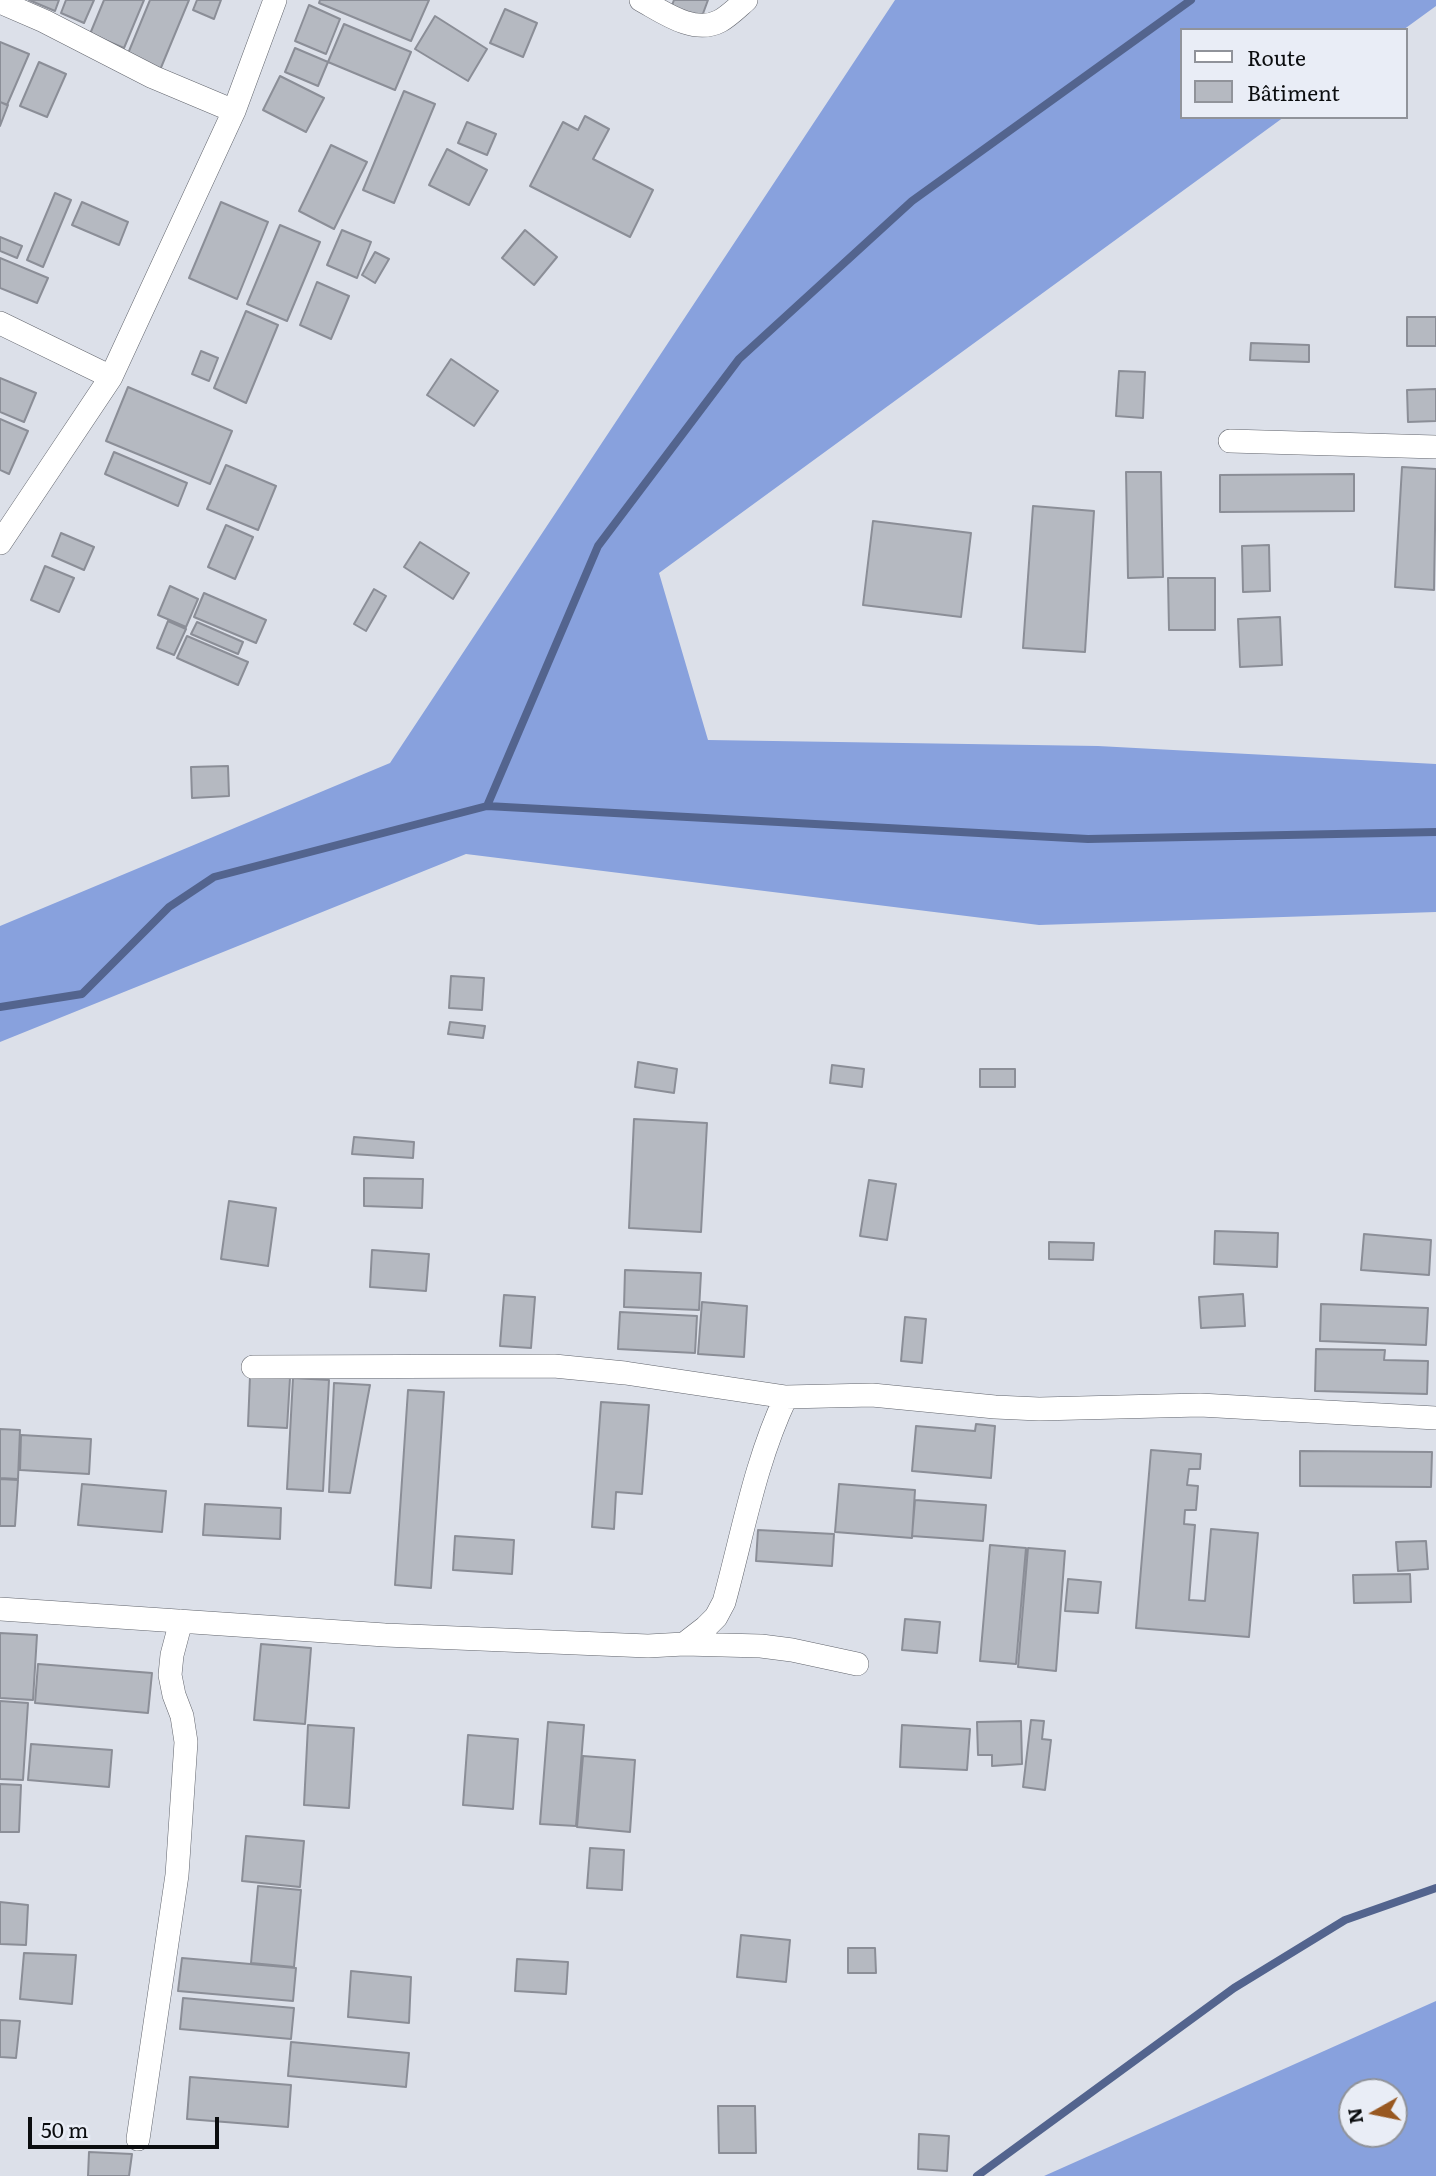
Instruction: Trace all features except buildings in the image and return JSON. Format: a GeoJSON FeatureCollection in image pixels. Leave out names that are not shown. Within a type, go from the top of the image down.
{"type":"FeatureCollection","features":[{"type":"Feature","properties":{"kind":"street"},"geometry":{"type":"LineString","coordinates":[[0,543],[111,377],[234,111],[275,0]]}},
{"type":"Feature","properties":{"kind":"street"},"geometry":{"type":"LineString","coordinates":[[641,0],[675,19],[700,26],[718,22],[746,0]]}},
{"type":"Feature","properties":{"kind":"street"},"geometry":{"type":"LineString","coordinates":[[0,2],[44,21],[153,77],[234,111]]}},
{"type":"Feature","properties":{"kind":"street"},"geometry":{"type":"LineString","coordinates":[[0,323],[111,377]]}},
{"type":"Feature","properties":{"kind":"street"},"geometry":{"type":"LineString","coordinates":[[1230,441],[1436,447]]}},
{"type":"Feature","properties":{"kind":"street"},"geometry":{"type":"LineString","coordinates":[[253,1367],[499,1364],[554,1366],[625,1373],[786,1397],[872,1395],[1039,1409],[1200,1405],[1436,1418]]}},
{"type":"Feature","properties":{"kind":"street"},"geometry":{"type":"LineString","coordinates":[[684,1644],[706,1627],[724,1602],[759,1462],[770,1429],[786,1397]]}},
{"type":"Feature","properties":{"kind":"street"},"geometry":{"type":"LineString","coordinates":[[0,1609],[385,1635],[621,1645],[761,1646],[857,1664]]}},
{"type":"Feature","properties":{"kind":"street"},"geometry":{"type":"LineString","coordinates":[[138,2139],[177,1875],[186,1742],[182,1716],[170,1675],[181,1621]]}},
{"type":"Feature","properties":{"kind":"shaded area"},"geometry":{"type":"Polygon","coordinates":[[[895,0],[1436,0],[1436,6],[1406,28],[1180,28],[1180,119],[1281,119],[659,573],[708,740],[1098,746],[1436,764],[1436,912],[1039,925],[466,854],[0,1042],[0,926],[390,763],[895,0]]]}},
{"type":"Feature","properties":{"kind":"shaded area"},"geometry":{"type":"Polygon","coordinates":[[[1436,2001],[1436,2176],[1044,2176],[1436,2001]]]}},
{"type":"Feature","properties":{"kind":"waterway"},"geometry":{"type":"LineString","coordinates":[[487,806],[598,546],[739,359],[912,201],[1191,0]]}},
{"type":"Feature","properties":{"kind":"waterway"},"geometry":{"type":"LineString","coordinates":[[0,1007],[82,994],[169,907],[214,877],[487,806],[1088,839],[1436,832]]}},
{"type":"Feature","properties":{"kind":"waterway"},"geometry":{"type":"LineString","coordinates":[[977,2176],[1234,1988],[1345,1920],[1436,1888]]}}]}
